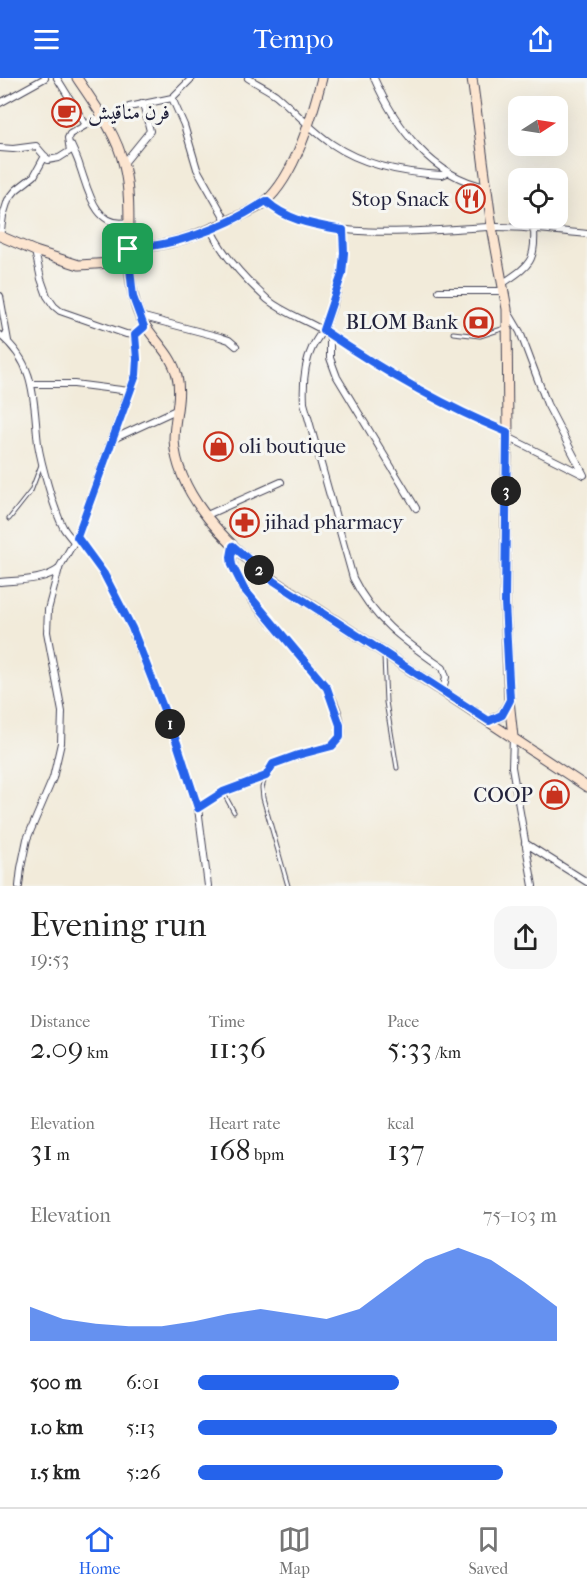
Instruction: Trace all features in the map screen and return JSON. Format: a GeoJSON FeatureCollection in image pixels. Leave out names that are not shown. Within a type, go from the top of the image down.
{"type":"FeatureCollection","features":[{"type":"Feature","properties":{"kind":"main road"},"geometry":{"type":"LineString","coordinates":[[77,78],[102,116],[124,163],[128,262],[133,297],[144,327],[166,353],[177,374],[179,394],[175,446],[180,471],[191,494],[233,546],[271,579],[513,736],[587,787]]}},
{"type":"Feature","properties":{"kind":"main road"},"geometry":{"type":"LineString","coordinates":[[128,249],[178,241],[211,230],[266,201],[292,164],[322,78]]}},
{"type":"Feature","properties":{"kind":"main road"},"geometry":{"type":"LineString","coordinates":[[472,78],[492,227],[507,309],[508,434],[505,539],[513,736]]}},
{"type":"Feature","properties":{"kind":"main road"},"geometry":{"type":"LineString","coordinates":[[0,236],[35,251],[80,265],[128,262]]}},
{"type":"Feature","properties":{"kind":"main road"},"geometry":{"type":"LineString","coordinates":[[489,721],[502,715],[510,700]]}},
{"type":"Feature","properties":{"kind":"street"},"geometry":{"type":"LineString","coordinates":[[0,103],[45,78]]}},
{"type":"Feature","properties":{"kind":"street"},"geometry":{"type":"LineString","coordinates":[[57,78],[86,125]]}},
{"type":"Feature","properties":{"kind":"street"},"geometry":{"type":"LineString","coordinates":[[116,116],[129,107],[172,98],[192,78]]}},
{"type":"Feature","properties":{"kind":"street"},"geometry":{"type":"LineString","coordinates":[[248,78],[275,94],[332,144],[366,161],[390,169],[441,176],[447,173]]}},
{"type":"Feature","properties":{"kind":"street"},"geometry":{"type":"LineString","coordinates":[[374,78],[394,117],[425,153],[447,173],[487,187]]}},
{"type":"Feature","properties":{"kind":"street"},"geometry":{"type":"LineString","coordinates":[[172,98],[184,125],[197,169],[227,222]]}},
{"type":"Feature","properties":{"kind":"street"},"geometry":{"type":"LineString","coordinates":[[124,163],[150,131],[144,103]]}},
{"type":"Feature","properties":{"kind":"street"},"geometry":{"type":"LineString","coordinates":[[102,116],[70,134],[68,141],[96,208],[110,220],[128,222]]}},
{"type":"Feature","properties":{"kind":"street"},"geometry":{"type":"LineString","coordinates":[[0,148],[36,146],[48,160],[59,158],[69,152],[71,144]]}},
{"type":"Feature","properties":{"kind":"street"},"geometry":{"type":"LineString","coordinates":[[0,236],[8,200],[16,190],[34,177],[45,156]]}},
{"type":"Feature","properties":{"kind":"street"},"geometry":{"type":"LineString","coordinates":[[266,201],[274,209],[294,218],[343,230],[448,231],[492,227],[587,234]]}},
{"type":"Feature","properties":{"kind":"street"},"geometry":{"type":"LineString","coordinates":[[211,230],[219,246],[232,263],[271,302],[323,330],[406,381],[586,476]]}},
{"type":"Feature","properties":{"kind":"street"},"geometry":{"type":"LineString","coordinates":[[343,230],[342,274],[323,330],[308,357],[303,382],[304,403],[350,571],[361,593],[377,616],[443,668],[446,677],[443,691]]}},
{"type":"Feature","properties":{"kind":"street"},"geometry":{"type":"LineString","coordinates":[[439,291],[503,287],[522,271],[532,258],[535,245],[534,230]]}},
{"type":"Feature","properties":{"kind":"street"},"geometry":{"type":"LineString","coordinates":[[35,251],[47,296],[60,311],[111,330],[135,335]]}},
{"type":"Feature","properties":{"kind":"street"},"geometry":{"type":"LineString","coordinates":[[0,296],[8,341]]}},
{"type":"Feature","properties":{"kind":"street"},"geometry":{"type":"LineString","coordinates":[[507,309],[520,332],[547,404],[586,476]]}},
{"type":"Feature","properties":{"kind":"street"},"geometry":{"type":"LineString","coordinates":[[140,316],[220,337],[236,346]]}},
{"type":"Feature","properties":{"kind":"street"},"geometry":{"type":"LineString","coordinates":[[135,335],[144,327]]}},
{"type":"Feature","properties":{"kind":"street"},"geometry":{"type":"LineString","coordinates":[[0,335],[8,341],[33,384],[42,462],[63,527],[104,574],[132,628],[177,743],[198,808],[208,886]]}},
{"type":"Feature","properties":{"kind":"street"},"geometry":{"type":"LineString","coordinates":[[19,886],[27,839],[53,778],[61,743],[62,712],[46,626],[50,597],[59,568],[76,540],[137,371],[135,335]]}},
{"type":"Feature","properties":{"kind":"street"},"geometry":{"type":"LineString","coordinates":[[330,335],[330,358],[337,377],[416,508]]}},
{"type":"Feature","properties":{"kind":"street"},"geometry":{"type":"LineString","coordinates":[[33,384],[74,384],[129,391]]}},
{"type":"Feature","properties":{"kind":"street"},"geometry":{"type":"LineString","coordinates":[[111,440],[176,410]]}},
{"type":"Feature","properties":{"kind":"street"},"geometry":{"type":"LineString","coordinates":[[207,515],[281,482]]}},
{"type":"Feature","properties":{"kind":"street"},"geometry":{"type":"LineString","coordinates":[[198,808],[223,792],[266,776],[273,764],[332,746],[340,737],[340,725],[327,688],[244,589],[232,565],[233,546]]}},
{"type":"Feature","properties":{"kind":"street"},"geometry":{"type":"LineString","coordinates":[[0,582],[34,578],[54,572],[59,568]]}},
{"type":"Feature","properties":{"kind":"street"},"geometry":{"type":"LineString","coordinates":[[513,736],[512,767],[533,886]]}},
{"type":"Feature","properties":{"kind":"street"},"geometry":{"type":"LineString","coordinates":[[525,843],[587,882]]}},
{"type":"Feature","properties":{"kind":"lane"},"geometry":{"type":"LineString","coordinates":[[453,333],[480,336],[507,327]]}},
{"type":"Feature","properties":{"kind":"lane"},"geometry":{"type":"LineString","coordinates":[[9,519],[31,491],[42,462]]}},
{"type":"Feature","properties":{"kind":"lane"},"geometry":{"type":"LineString","coordinates":[[383,652],[386,702],[397,768]]}},
{"type":"Feature","properties":{"kind":"lane"},"geometry":{"type":"LineString","coordinates":[[266,776],[262,788],[263,798],[288,886]]}},
{"type":"Feature","properties":{"kind":"lane"},"geometry":{"type":"LineString","coordinates":[[223,792],[234,812]]}},
{"type":"Feature","properties":{"kind":"place","name":"فرن مناقيش"},"geometry":{"type":"Point","coordinates":[67,112]}},
{"type":"Feature","properties":{"kind":"place","name":"Stop Snack"},"geometry":{"type":"Point","coordinates":[470,199]}},
{"type":"Feature","properties":{"kind":"place","name":"BLOM Bank"},"geometry":{"type":"Point","coordinates":[479,322]}},
{"type":"Feature","properties":{"kind":"place","name":"oli boutique"},"geometry":{"type":"Point","coordinates":[218,446]}},
{"type":"Feature","properties":{"kind":"place","name":"jihad pharmacy"},"geometry":{"type":"Point","coordinates":[244,522]}},
{"type":"Feature","properties":{"kind":"place","name":"COOP"},"geometry":{"type":"Point","coordinates":[554,795]}},
{"type":"Feature","properties":{"kind":"route"},"geometry":{"type":"LineString","coordinates":[[266,201],[274,209],[294,218],[343,230],[342,274],[323,330],[397,376],[507,432],[505,603],[510,700],[502,715],[489,721],[271,579],[233,546],[232,565],[244,589],[327,688],[341,732],[337,742],[332,746],[273,764],[266,776],[223,792],[198,808],[172,729],[158,699],[132,628],[104,574],[77,537],[137,371],[135,335],[144,327],[133,297],[128,249],[156,246],[196,236],[247,213],[266,201]]}}]}
